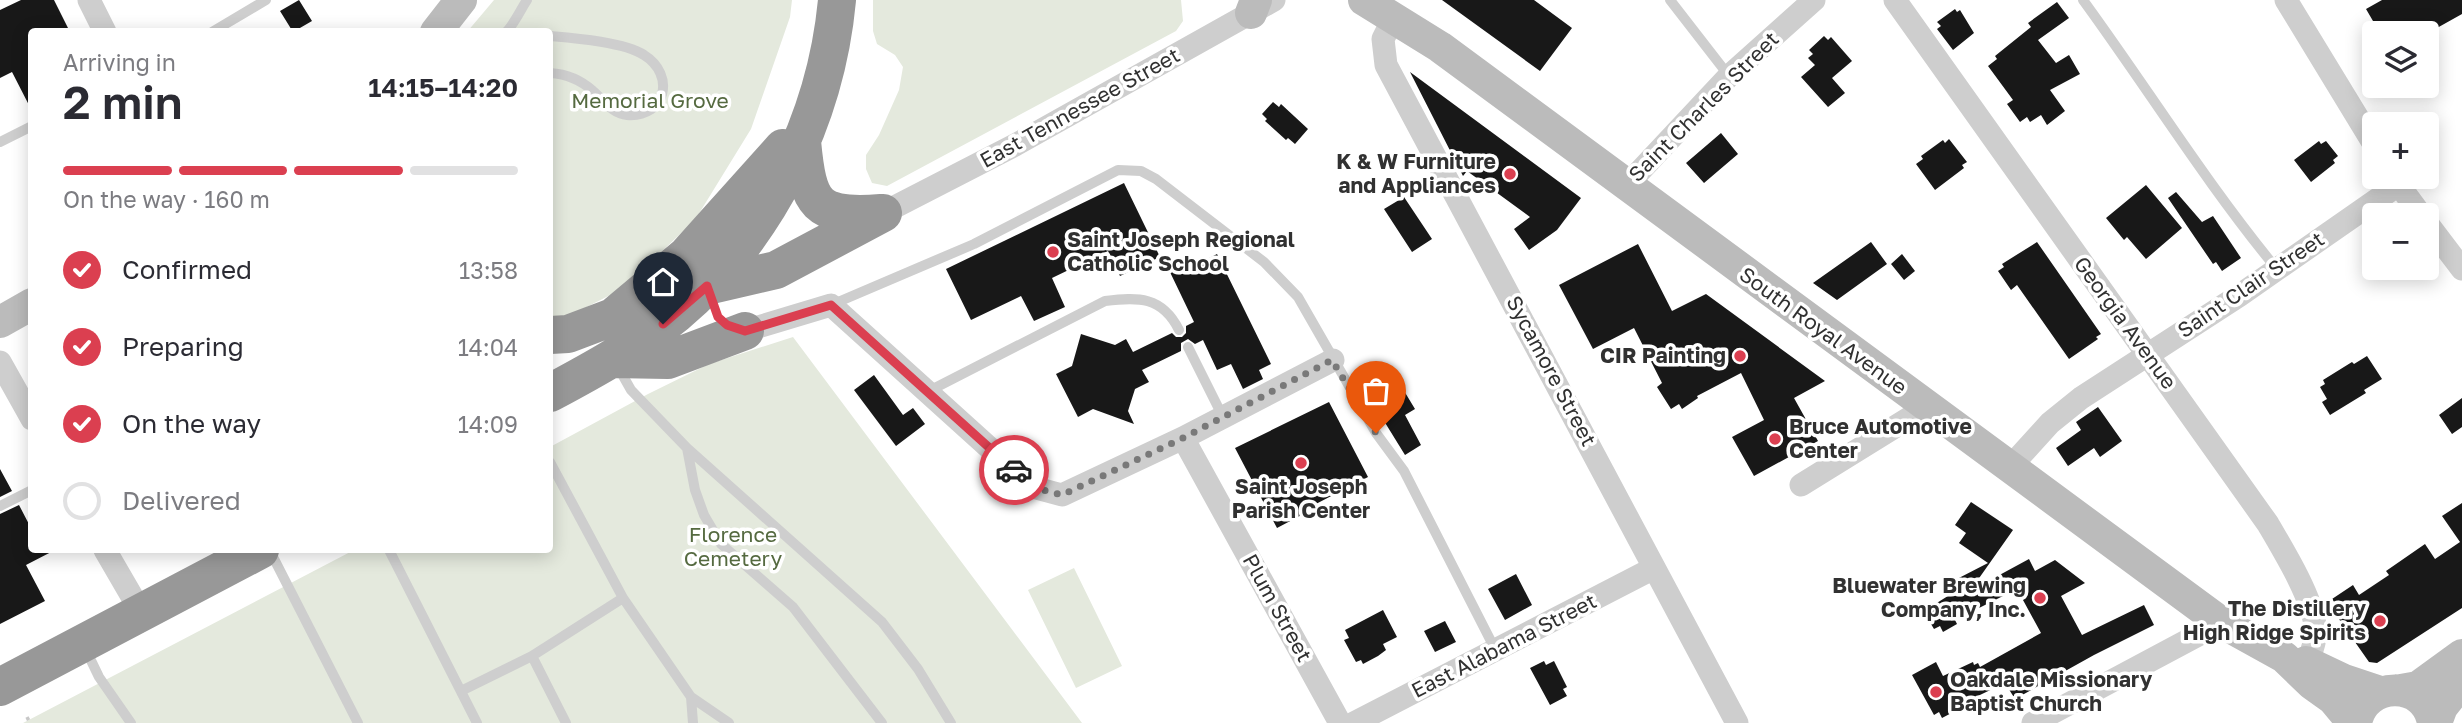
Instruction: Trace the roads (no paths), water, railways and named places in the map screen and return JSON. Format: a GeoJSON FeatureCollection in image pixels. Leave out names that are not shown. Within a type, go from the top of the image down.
{"type":"FeatureCollection","features":[{"type":"Feature","properties":{"kind":"highway"},"geometry":{"type":"LineString","coordinates":[[553,391],[612,359],[676,314],[707,286],[744,242],[793,162],[806,129],[825,75],[835,27],[837,0]]}},
{"type":"Feature","properties":{"kind":"highway"},"geometry":{"type":"LineString","coordinates":[[806,129],[805,174],[809,189],[819,204],[849,215],[883,213]]}},
{"type":"Feature","properties":{"kind":"highway"},"geometry":{"type":"LineString","coordinates":[[553,335],[568,334],[613,317],[687,256],[806,129]]}},
{"type":"Feature","properties":{"kind":"highway"},"geometry":{"type":"LineString","coordinates":[[707,286],[776,270],[883,213]]}},
{"type":"Feature","properties":{"kind":"highway"},"geometry":{"type":"LineString","coordinates":[[707,286],[718,317],[727,325],[745,331]]}},
{"type":"Feature","properties":{"kind":"highway"},"geometry":{"type":"LineString","coordinates":[[612,359],[668,360],[745,331]]}},
{"type":"Feature","properties":{"kind":"highway"},"geometry":{"type":"LineString","coordinates":[[6,682],[254,553]]}},
{"type":"Feature","properties":{"kind":"street"},"geometry":{"type":"LineString","coordinates":[[89,0],[103,28]]}},
{"type":"Feature","properties":{"kind":"street"},"geometry":{"type":"LineString","coordinates":[[439,28],[461,0]]}},
{"type":"Feature","properties":{"kind":"street","name":"South Royal Avenue"},"geometry":{"type":"LineString","coordinates":[[1364,0],[1440,47],[2219,621],[2296,660],[2344,680],[2421,699],[2434,723]]}},
{"type":"Feature","properties":{"kind":"street","name":"Saint Charles Street"},"geometry":{"type":"LineString","coordinates":[[1626,186],[1729,76],[1814,0]]}},
{"type":"Feature","properties":{"kind":"street","name":"Georgia Avenue"},"geometry":{"type":"LineString","coordinates":[[1895,0],[2256,505],[2290,564],[2315,624],[2314,644],[2296,660]]}},
{"type":"Feature","properties":{"kind":"street"},"geometry":{"type":"LineString","coordinates":[[2286,0],[2362,125]]}},
{"type":"Feature","properties":{"kind":"street","name":"East Tennessee Street"},"geometry":{"type":"LineString","coordinates":[[883,213],[1015,145],[1261,4]]}},
{"type":"Feature","properties":{"kind":"street","name":"Sycamore Street"},"geometry":{"type":"LineString","coordinates":[[1394,17],[1384,39],[1386,65],[1737,723]]}},
{"type":"Feature","properties":{"kind":"street","name":"Saint Clair Street"},"geometry":{"type":"LineString","coordinates":[[2010,467],[2050,423],[2081,398],[2240,295],[2385,189]]}},
{"type":"Feature","properties":{"kind":"street"},"geometry":{"type":"LineString","coordinates":[[2439,239],[2462,269]]}},
{"type":"Feature","properties":{"kind":"street"},"geometry":{"type":"LineString","coordinates":[[745,331],[831,305],[1036,488],[1062,495],[1183,438],[1332,360]]}},
{"type":"Feature","properties":{"kind":"street"},"geometry":{"type":"LineString","coordinates":[[0,321],[28,306]]}},
{"type":"Feature","properties":{"kind":"street"},"geometry":{"type":"LineString","coordinates":[[0,362],[28,412]]}},
{"type":"Feature","properties":{"kind":"street"},"geometry":{"type":"LineString","coordinates":[[1801,485],[1927,407]]}},
{"type":"Feature","properties":{"kind":"street","name":"Plum Street"},"geometry":{"type":"LineString","coordinates":[[1183,438],[1340,723]]}},
{"type":"Feature","properties":{"kind":"street"},"geometry":{"type":"LineString","coordinates":[[107,553],[141,612]]}},
{"type":"Feature","properties":{"kind":"street","name":"East Alabama Street"},"geometry":{"type":"LineString","coordinates":[[1354,723],[1654,568]]}},
{"type":"Feature","properties":{"kind":"street"},"geometry":{"type":"LineString","coordinates":[[2033,723],[2198,635],[2219,621]]}},
{"type":"Feature","properties":{"kind":"street"},"geometry":{"type":"LineString","coordinates":[[2355,723],[2363,705],[2390,691],[2418,687],[2462,655]]}},
{"type":"Feature","properties":{"kind":"street","name":"South Royal Avenue"},"geometry":{"type":"LineString","coordinates":[[2296,660],[2312,684],[2333,699],[2355,723]]}},
{"type":"Feature","properties":{"kind":"street"},"geometry":{"type":"LineString","coordinates":[[2434,723],[2462,682]]}},
{"type":"Feature","properties":{"kind":"lane"},"geometry":{"type":"LineString","coordinates":[[219,28],[266,0]]}},
{"type":"Feature","properties":{"kind":"lane"},"geometry":{"type":"LineString","coordinates":[[513,28],[516,15],[527,0]]}},
{"type":"Feature","properties":{"kind":"lane"},"geometry":{"type":"LineString","coordinates":[[1670,0],[1729,76]]}},
{"type":"Feature","properties":{"kind":"lane"},"geometry":{"type":"LineString","coordinates":[[2082,0],[2240,224],[2276,268]]}},
{"type":"Feature","properties":{"kind":"lane"},"geometry":{"type":"LineString","coordinates":[[553,36],[628,47],[644,54],[660,68],[664,85],[658,103],[645,114],[625,115],[609,108],[592,89],[565,74],[553,73]]}},
{"type":"Feature","properties":{"kind":"lane"},"geometry":{"type":"LineString","coordinates":[[0,142],[28,128]]}},
{"type":"Feature","properties":{"kind":"lane"},"geometry":{"type":"LineString","coordinates":[[831,305],[974,244],[1118,170],[1141,171],[1156,179],[1264,262],[1298,297],[1376,433],[1404,471],[1496,651]]}},
{"type":"Feature","properties":{"kind":"lane"},"geometry":{"type":"LineString","coordinates":[[927,392],[1105,301],[1144,299],[1160,305],[1172,316],[1179,330]]}},
{"type":"Feature","properties":{"kind":"lane"},"geometry":{"type":"LineString","coordinates":[[1188,347],[1223,417]]}},
{"type":"Feature","properties":{"kind":"lane"},"geometry":{"type":"LineString","coordinates":[[612,359],[631,390],[687,448],[882,622],[918,669],[951,723]]}},
{"type":"Feature","properties":{"kind":"lane"},"geometry":{"type":"LineString","coordinates":[[687,448],[699,502],[720,544],[793,607],[882,723]]}},
{"type":"Feature","properties":{"kind":"lane"},"geometry":{"type":"LineString","coordinates":[[553,468],[623,598],[691,697],[729,723]]}},
{"type":"Feature","properties":{"kind":"lane"},"geometry":{"type":"LineString","coordinates":[[0,506],[28,492]]}},
{"type":"Feature","properties":{"kind":"lane"},"geometry":{"type":"LineString","coordinates":[[271,553],[358,723]]}},
{"type":"Feature","properties":{"kind":"lane"},"geometry":{"type":"LineString","coordinates":[[391,553],[477,723]]}},
{"type":"Feature","properties":{"kind":"lane"},"geometry":{"type":"LineString","coordinates":[[461,691],[532,656],[623,598]]}},
{"type":"Feature","properties":{"kind":"lane"},"geometry":{"type":"LineString","coordinates":[[82,642],[99,677],[131,723]]}},
{"type":"Feature","properties":{"kind":"lane"},"geometry":{"type":"LineString","coordinates":[[532,656],[566,723]]}},
{"type":"Feature","properties":{"kind":"lane"},"geometry":{"type":"LineString","coordinates":[[691,697],[693,723]]}},
{"type":"Feature","properties":{"kind":"place","name":"K & W Furniture and Appliances"},"geometry":{"type":"Point","coordinates":[1510,174]}},
{"type":"Feature","properties":{"kind":"place","name":"Saint Joseph Regional Catholic School"},"geometry":{"type":"Point","coordinates":[1053,252]}},
{"type":"Feature","properties":{"kind":"place","name":"CIR Painting"},"geometry":{"type":"Point","coordinates":[1740,356]}},
{"type":"Feature","properties":{"kind":"place","name":"Bruce Automotive Center"},"geometry":{"type":"Point","coordinates":[1775,439]}},
{"type":"Feature","properties":{"kind":"place","name":"Saint Joseph Parish Center"},"geometry":{"type":"Point","coordinates":[1301,463]}},
{"type":"Feature","properties":{"kind":"place","name":"Bluewater Brewing Company, Inc."},"geometry":{"type":"Point","coordinates":[2040,598]}},
{"type":"Feature","properties":{"kind":"place","name":"The Distillery High Ridge Spirits"},"geometry":{"type":"Point","coordinates":[2380,621]}},
{"type":"Feature","properties":{"kind":"place","name":"Oakdale Missionary Baptist Church"},"geometry":{"type":"Point","coordinates":[1936,692]}},
{"type":"Feature","properties":{"kind":"park label","name":"Memorial Grove"},"geometry":{"type":"Point","coordinates":[650,101]}},
{"type":"Feature","properties":{"kind":"park label","name":"Florence Cemetery"},"geometry":{"type":"Point","coordinates":[733,547]}}]}
